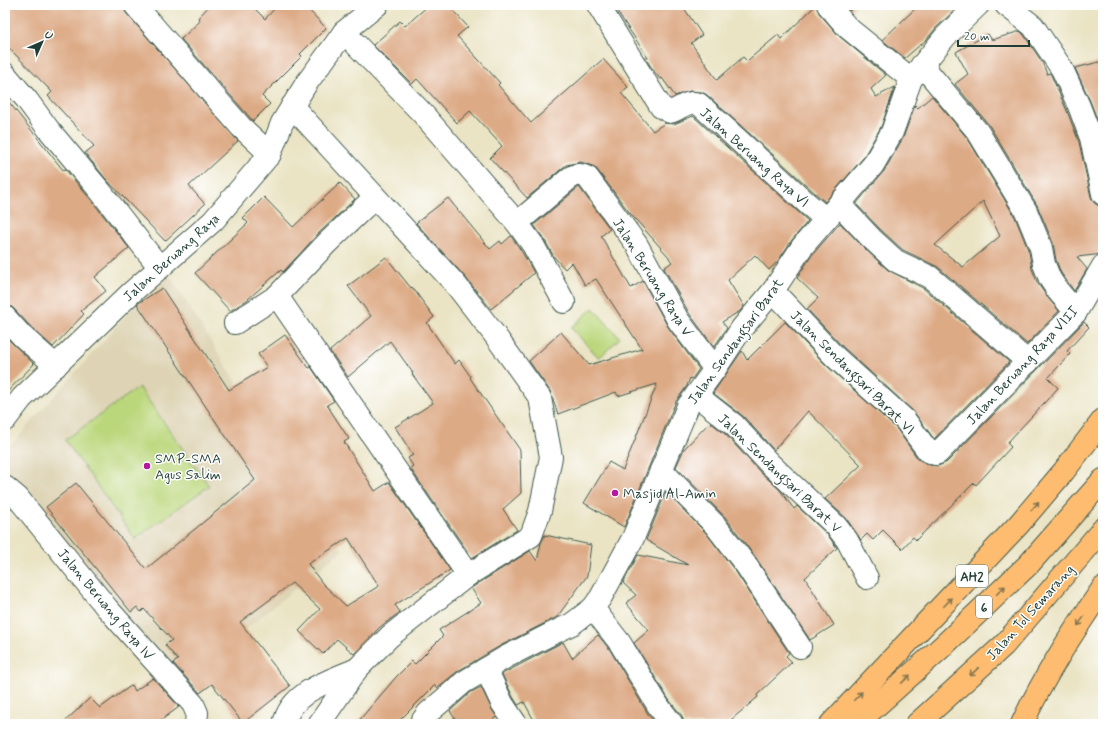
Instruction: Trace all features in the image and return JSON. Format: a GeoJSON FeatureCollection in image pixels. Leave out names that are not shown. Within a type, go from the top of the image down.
{"type":"FeatureCollection","features":[{"type":"Feature","properties":{"kind":"highway","name":"AH2"},"geometry":{"type":"LineString","coordinates":[[831,724],[1019,524],[1064,471],[1103,420]]}},
{"type":"Feature","properties":{"kind":"highway","name":"6"},"geometry":{"type":"LineString","coordinates":[[856,724],[933,655],[1029,564],[1103,480]]}},
{"type":"Feature","properties":{"kind":"highway","name":"Jalan Tol Semarang"},"geometry":{"type":"LineString","coordinates":[[918,724],[1004,645],[1103,529]]}},
{"type":"Feature","properties":{"kind":"highway"},"geometry":{"type":"LineString","coordinates":[[1022,724],[1068,639],[1103,588]]}},
{"type":"Feature","properties":{"kind":"street"},"geometry":{"type":"LineString","coordinates":[[135,5],[241,128],[270,154]]}},
{"type":"Feature","properties":{"kind":"street","name":"Jalan Beruang Raya"},"geometry":{"type":"LineString","coordinates":[[5,420],[22,398],[132,292],[213,221],[270,154],[282,123],[292,106],[344,32],[377,5]]}},
{"type":"Feature","properties":{"kind":"street","name":"Jalan Beruang Raya VI"},"geometry":{"type":"LineString","coordinates":[[598,5],[661,107],[670,112],[687,103],[693,102],[699,104],[809,205],[832,212]]}},
{"type":"Feature","properties":{"kind":"street"},"geometry":{"type":"LineString","coordinates":[[828,5],[848,28],[917,72],[978,132],[1026,211],[1041,248],[1044,264],[1050,279],[1076,312]]}},
{"type":"Feature","properties":{"kind":"street","name":"Jalan Sendangsari Barat"},"geometry":{"type":"LineString","coordinates":[[420,724],[428,713],[464,682],[572,624],[593,608],[601,597],[634,538],[688,406],[742,328],[773,291],[802,247],[873,165],[892,132],[917,72],[944,37],[978,5]]}},
{"type":"Feature","properties":{"kind":"street"},"geometry":{"type":"LineString","coordinates":[[1006,5],[1033,26],[1062,69],[1079,106],[1091,138],[1103,194]]}},
{"type":"Feature","properties":{"kind":"street"},"geometry":{"type":"LineString","coordinates":[[344,32],[423,114],[517,223],[533,245],[564,302]]}},
{"type":"Feature","properties":{"kind":"street"},"geometry":{"type":"LineString","coordinates":[[5,74],[27,100],[49,130],[101,192],[160,268]]}},
{"type":"Feature","properties":{"kind":"street"},"geometry":{"type":"LineString","coordinates":[[292,106],[374,198],[456,285],[494,334],[540,398],[551,457],[540,511],[531,536],[468,575],[390,636],[357,669],[319,724]]}},
{"type":"Feature","properties":{"kind":"street","name":"Jalan Beruang Raya V"},"geometry":{"type":"LineString","coordinates":[[517,223],[571,177],[576,174],[582,174],[588,178],[637,246],[678,320],[715,369]]}},
{"type":"Feature","properties":{"kind":"street"},"geometry":{"type":"LineString","coordinates":[[235,324],[277,296],[327,243],[374,198]]}},
{"type":"Feature","properties":{"kind":"street"},"geometry":{"type":"LineString","coordinates":[[832,212],[872,239],[896,261],[930,277],[1028,362]]}},
{"type":"Feature","properties":{"kind":"street","name":"Jalan Beruang Raya VIII"},"geometry":{"type":"LineString","coordinates":[[931,454],[938,453],[1076,312],[1103,266]]}},
{"type":"Feature","properties":{"kind":"street","name":"Jalan Sendangsari Barat VI"},"geometry":{"type":"LineString","coordinates":[[773,291],[834,356],[905,420],[931,454]]}},
{"type":"Feature","properties":{"kind":"street"},"geometry":{"type":"LineString","coordinates":[[277,296],[468,575]]}},
{"type":"Feature","properties":{"kind":"street"},"geometry":{"type":"LineString","coordinates":[[5,317],[22,336],[56,366]]}},
{"type":"Feature","properties":{"kind":"street","name":"Jalan Sendangsari Barat V"},"geometry":{"type":"LineString","coordinates":[[696,395],[734,425],[769,463],[836,526],[847,540],[867,578]]}},
{"type":"Feature","properties":{"kind":"street"},"geometry":{"type":"LineString","coordinates":[[661,470],[716,525],[746,565],[800,646]]}},
{"type":"Feature","properties":{"kind":"street","name":"Jalan Beruang Raya IV"},"geometry":{"type":"LineString","coordinates":[[5,487],[18,498],[107,608],[193,704],[197,713],[196,724]]}},
{"type":"Feature","properties":{"kind":"street"},"geometry":{"type":"LineString","coordinates":[[593,608],[620,643],[659,707],[672,724]]}},
{"type":"Feature","properties":{"kind":"street"},"geometry":{"type":"LineString","coordinates":[[284,724],[287,714],[297,700],[319,685],[357,669]]}},
{"type":"Feature","properties":{"kind":"street"},"geometry":{"type":"LineString","coordinates":[[486,669],[502,703],[516,724]]}},
{"type":"Feature","properties":{"kind":"shaded area","name":"SMP-SMA Agus Salim"},"geometry":{"type":"Polygon","coordinates":[[[166,270],[342,550],[178,685],[5,480],[5,452],[166,270]]]}},
{"type":"Feature","properties":{"kind":"green space"},"geometry":{"type":"Polygon","coordinates":[[[593,308],[620,338],[599,358],[571,328],[593,308]]]}},
{"type":"Feature","properties":{"kind":"green space"},"geometry":{"type":"Polygon","coordinates":[[[139,387],[209,486],[135,539],[65,440],[139,387]]]}},
{"type":"Feature","properties":{"kind":"building"},"geometry":{"type":"Polygon","coordinates":[[[5,5],[123,5],[126,13],[238,141],[189,186],[205,204],[165,241],[105,178],[85,153],[94,146],[48,96],[52,92],[5,44],[5,5]]]}},
{"type":"Feature","properties":{"kind":"building"},"geometry":{"type":"Polygon","coordinates":[[[210,5],[251,5],[265,19],[278,5],[304,5],[326,28],[300,54],[302,56],[262,96],[270,104],[253,121],[181,39],[200,21],[198,18],[210,5]]]}},
{"type":"Feature","properties":{"kind":"building"},"geometry":{"type":"Polygon","coordinates":[[[429,5],[448,5],[468,27],[457,36],[500,83],[498,85],[531,123],[603,59],[628,87],[621,93],[653,131],[665,123],[674,124],[693,116],[808,221],[792,240],[778,261],[769,270],[755,255],[728,280],[744,306],[740,311],[722,322],[727,328],[714,347],[689,313],[664,268],[672,262],[669,257],[629,212],[595,167],[581,162],[566,165],[527,198],[490,158],[502,146],[470,111],[457,123],[417,79],[412,84],[373,45],[400,21],[405,26],[429,5]]]}},
{"type":"Feature","properties":{"kind":"building"},"geometry":{"type":"Polygon","coordinates":[[[613,5],[682,5],[702,35],[691,43],[717,80],[743,57],[747,61],[778,35],[781,39],[816,5],[819,13],[839,36],[886,75],[871,89],[876,97],[895,87],[881,127],[863,158],[825,202],[707,95],[702,92],[690,91],[675,96],[662,78],[660,79],[651,67],[646,59],[648,58],[613,5]]]}},
{"type":"Feature","properties":{"kind":"building"},"geometry":{"type":"Polygon","coordinates":[[[845,5],[856,5],[850,11],[845,5]]]}},
{"type":"Feature","properties":{"kind":"building"},"geometry":{"type":"Polygon","coordinates":[[[919,5],[960,5],[936,28],[927,39],[905,58],[882,40],[919,5]]]}},
{"type":"Feature","properties":{"kind":"building"},"geometry":{"type":"Polygon","coordinates":[[[1020,31],[1042,62],[1047,74],[1050,73],[1051,75],[1079,142],[1091,197],[1094,203],[1099,206],[1103,206],[1103,254],[1077,257],[1087,269],[1074,291],[1061,273],[1056,260],[1053,243],[1037,205],[989,125],[955,84],[968,74],[956,52],[988,34],[992,40],[1020,31]]]}},
{"type":"Feature","properties":{"kind":"building"},"geometry":{"type":"Polygon","coordinates":[[[1103,61],[1103,135],[1075,68],[1103,61]]]}},
{"type":"Feature","properties":{"kind":"building"},"geometry":{"type":"Polygon","coordinates":[[[932,96],[968,139],[1015,217],[1029,252],[1032,269],[1038,284],[1059,311],[1027,344],[938,267],[903,250],[856,204],[884,171],[903,138],[915,105],[918,108],[932,96]],[[983,201],[935,245],[963,267],[1000,236],[983,201]]]}},
{"type":"Feature","properties":{"kind":"building"},"geometry":{"type":"Polygon","coordinates":[[[5,97],[63,170],[65,169],[129,248],[95,277],[106,291],[81,311],[84,314],[53,347],[14,309],[9,305],[5,305],[5,97]]]}},
{"type":"Feature","properties":{"kind":"building"},"geometry":{"type":"Polygon","coordinates":[[[340,183],[355,199],[318,234],[283,272],[281,270],[247,300],[230,311],[195,273],[248,223],[243,218],[264,197],[293,227],[340,183]]]}},
{"type":"Feature","properties":{"kind":"building"},"geometry":{"type":"Polygon","coordinates":[[[579,187],[610,229],[601,236],[631,288],[643,281],[668,327],[699,369],[692,379],[690,378],[687,386],[676,401],[624,527],[584,503],[609,462],[623,470],[657,384],[618,396],[616,392],[558,414],[550,391],[529,361],[561,332],[589,365],[642,349],[596,279],[585,285],[572,262],[565,269],[554,257],[534,225],[579,187]]]}},
{"type":"Feature","properties":{"kind":"building"},"geometry":{"type":"Polygon","coordinates":[[[448,198],[490,249],[500,241],[502,244],[511,236],[534,273],[491,309],[465,277],[416,223],[448,198]]]}},
{"type":"Feature","properties":{"kind":"building"},"geometry":{"type":"Polygon","coordinates":[[[840,223],[888,270],[923,288],[1009,362],[934,439],[913,411],[843,347],[807,309],[818,298],[797,278],[812,255],[840,223]]]}},
{"type":"Feature","properties":{"kind":"building"},"geometry":{"type":"Polygon","coordinates":[[[386,257],[411,288],[412,287],[434,317],[427,323],[455,364],[459,360],[520,450],[521,493],[503,509],[517,530],[472,558],[410,468],[413,466],[408,458],[413,455],[395,427],[433,403],[412,374],[413,373],[390,341],[348,377],[330,351],[371,316],[348,286],[386,257]]]}},
{"type":"Feature","properties":{"kind":"building"},"geometry":{"type":"Polygon","coordinates":[[[162,288],[229,390],[267,367],[258,354],[285,335],[309,368],[311,367],[334,401],[327,405],[349,439],[344,442],[375,491],[389,482],[450,570],[395,605],[400,612],[380,627],[354,654],[337,639],[323,654],[299,631],[320,609],[292,583],[240,622],[290,686],[243,723],[212,684],[200,693],[173,663],[178,660],[165,645],[172,640],[144,609],[141,612],[137,607],[131,612],[46,507],[76,483],[146,569],[255,480],[137,304],[162,288]],[[348,538],[308,564],[322,583],[346,606],[379,586],[348,538]]]}},
{"type":"Feature","properties":{"kind":"building"},"geometry":{"type":"Polygon","coordinates":[[[785,322],[826,365],[896,428],[918,459],[930,465],[938,466],[947,462],[1084,322],[1089,327],[1067,351],[1070,354],[1048,378],[1058,388],[1007,443],[1011,447],[976,485],[974,483],[916,540],[913,537],[902,549],[883,530],[873,540],[867,534],[861,540],[846,518],[825,499],[861,465],[808,411],[774,450],[743,416],[713,393],[742,351],[747,360],[785,322]]]}},
{"type":"Feature","properties":{"kind":"building"},"geometry":{"type":"Polygon","coordinates":[[[5,336],[34,364],[5,394],[5,336]]]}},
{"type":"Feature","properties":{"kind":"building"},"geometry":{"type":"Polygon","coordinates":[[[710,422],[725,434],[760,472],[779,489],[794,509],[797,506],[827,534],[837,548],[805,578],[834,625],[810,640],[756,558],[725,517],[676,467],[684,449],[710,422]]]}},
{"type":"Feature","properties":{"kind":"building"},"geometry":{"type":"Polygon","coordinates":[[[666,492],[706,533],[736,572],[789,653],[786,656],[792,662],[757,695],[758,697],[726,724],[684,724],[682,716],[669,700],[634,643],[649,630],[626,603],[636,595],[623,583],[638,555],[688,565],[646,540],[666,492]]]}},
{"type":"Feature","properties":{"kind":"building"},"geometry":{"type":"Polygon","coordinates":[[[545,535],[591,545],[587,576],[557,617],[500,646],[458,671],[437,688],[435,685],[396,724],[356,724],[397,676],[412,661],[415,664],[443,636],[439,630],[481,603],[471,588],[530,551],[537,561],[541,543],[545,535]]]}},
{"type":"Feature","properties":{"kind":"building"},"geometry":{"type":"Polygon","coordinates":[[[598,635],[610,650],[648,714],[656,724],[536,724],[524,702],[518,705],[502,674],[563,642],[572,658],[598,635]]]}},
{"type":"Feature","properties":{"kind":"building"},"geometry":{"type":"Polygon","coordinates":[[[153,678],[179,707],[156,724],[62,724],[90,698],[100,708],[132,685],[135,691],[153,678]]]}},
{"type":"Feature","properties":{"kind":"building"},"geometry":{"type":"Polygon","coordinates":[[[481,687],[497,717],[485,724],[458,724],[450,711],[471,692],[481,687]]]}},
{"type":"Feature","properties":{"kind":"place","name":"SMP-SMA Agus Salim"},"geometry":{"type":"Point","coordinates":[147,466]}},
{"type":"Feature","properties":{"kind":"place","name":"Masjid Al-Amin"},"geometry":{"type":"Point","coordinates":[615,493]}}]}
